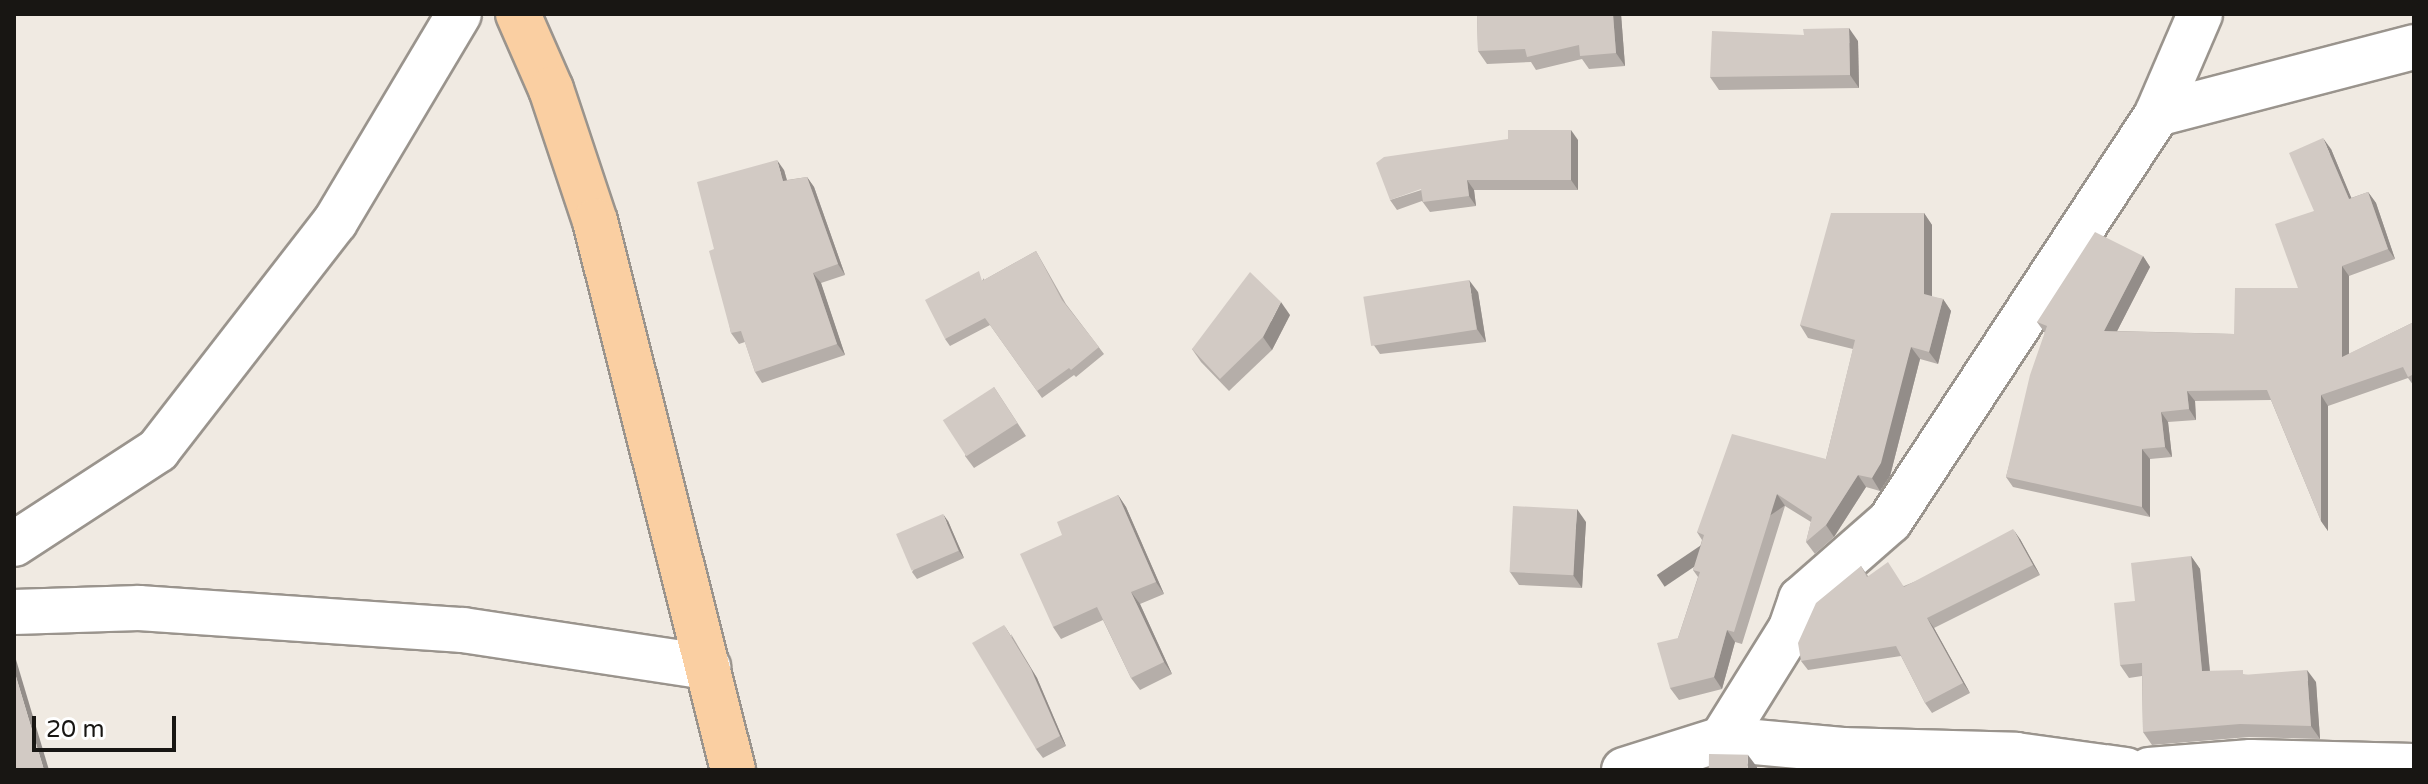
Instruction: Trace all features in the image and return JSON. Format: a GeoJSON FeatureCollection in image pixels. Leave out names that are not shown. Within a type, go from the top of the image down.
{"type":"FeatureCollection","features":[{"type":"Feature","properties":{"kind":"main road"},"geometry":{"type":"LineString","coordinates":[[518,14],[551,89],[595,221],[733,770]]}},
{"type":"Feature","properties":{"kind":"street"},"geometry":{"type":"LineString","coordinates":[[14,544],[158,450],[335,222],[459,14]]}},
{"type":"Feature","properties":{"kind":"street"},"geometry":{"type":"LineString","coordinates":[[1722,739],[1791,628],[1801,599],[1890,521],[2157,114],[2200,14]]}},
{"type":"Feature","properties":{"kind":"street"},"geometry":{"type":"LineString","coordinates":[[2157,114],[2414,47]]}},
{"type":"Feature","properties":{"kind":"street"},"geometry":{"type":"LineString","coordinates":[[14,612],[139,608],[463,630],[708,667]]}},
{"type":"Feature","properties":{"kind":"street"},"geometry":{"type":"LineString","coordinates":[[1624,770],[1722,739],[1842,750],[2016,755],[2126,770]]}},
{"type":"Feature","properties":{"kind":"street"},"geometry":{"type":"LineString","coordinates":[[2149,770],[2251,762],[2414,766]]}},
{"type":"Feature","properties":{"kind":"building"},"geometry":{"type":"Polygon","coordinates":[[[1477,14],[1613,14],[1616,53],[1580,56],[1579,45],[1527,57],[1525,49],[1478,51],[1477,14]]]}},
{"type":"Feature","properties":{"kind":"building"},"geometry":{"type":"Polygon","coordinates":[[[1849,28],[1850,75],[1710,77],[1712,31],[1804,35],[1803,29],[1849,28]]]}},
{"type":"Feature","properties":{"kind":"building"},"geometry":{"type":"Polygon","coordinates":[[[1508,130],[1571,130],[1571,180],[1467,180],[1469,196],[1423,202],[1421,189],[1390,200],[1376,163],[1384,157],[1508,139],[1508,130]]]}},
{"type":"Feature","properties":{"kind":"building"},"geometry":{"type":"Polygon","coordinates":[[[2323,138],[2349,199],[2368,192],[2388,249],[2342,266],[2342,357],[2414,322],[2414,374],[2408,377],[2403,367],[2321,395],[2321,521],[2267,390],[2187,391],[2189,409],[2161,412],[2165,447],[2142,449],[2142,507],[2006,477],[2030,375],[2047,326],[2037,322],[2095,232],[2143,256],[2104,331],[2234,334],[2235,288],[2298,288],[2275,224],[2314,211],[2289,153],[2323,138]]]}},
{"type":"Feature","properties":{"kind":"building"},"geometry":{"type":"Polygon","coordinates":[[[777,160],[783,181],[807,177],[838,264],[813,273],[837,344],[755,372],[741,331],[731,333],[709,251],[714,249],[697,182],[777,160]]]}},
{"type":"Feature","properties":{"kind":"building"},"geometry":{"type":"Polygon","coordinates":[[[1831,213],[1924,213],[1924,294],[1943,299],[1929,352],[1911,347],[1881,463],[1872,478],[1858,475],[1826,525],[1806,542],[1812,517],[1777,494],[1734,632],[1727,630],[1714,677],[1670,688],[1657,643],[1678,638],[1700,572],[1693,570],[1704,535],[1697,532],[1732,434],[1826,459],[1855,340],[1800,325],[1831,213]]]}},
{"type":"Feature","properties":{"kind":"building"},"geometry":{"type":"Polygon","coordinates":[[[1036,251],[1062,300],[1099,347],[1071,370],[1069,368],[1037,391],[985,318],[945,339],[925,300],[979,271],[982,281],[1036,251]]]}},
{"type":"Feature","properties":{"kind":"building"},"geometry":{"type":"Polygon","coordinates":[[[1250,272],[1281,302],[1263,337],[1220,379],[1192,349],[1250,272]]]}},
{"type":"Feature","properties":{"kind":"building"},"geometry":{"type":"Polygon","coordinates":[[[1469,280],[1477,329],[1371,346],[1363,297],[1469,280]]]}},
{"type":"Feature","properties":{"kind":"building"},"geometry":{"type":"Polygon","coordinates":[[[994,387],[1017,423],[966,456],[943,420],[994,387]]]}},
{"type":"Feature","properties":{"kind":"building"},"geometry":{"type":"Polygon","coordinates":[[[1118,495],[1156,582],[1131,592],[1164,662],[1131,678],[1097,607],[1053,627],[1020,554],[1062,535],[1057,522],[1118,495]]]}},
{"type":"Feature","properties":{"kind":"building"},"geometry":{"type":"Polygon","coordinates":[[[1513,506],[1577,509],[1573,575],[1510,572],[1513,506]]]}},
{"type":"Feature","properties":{"kind":"building"},"geometry":{"type":"Polygon","coordinates":[[[943,514],[959,551],[912,571],[896,534],[943,514]]]}},
{"type":"Feature","properties":{"kind":"building"},"geometry":{"type":"Polygon","coordinates":[[[2013,529],[2033,565],[1927,618],[1963,683],[1925,703],[1896,646],[1801,661],[1798,643],[1816,603],[1861,566],[1867,577],[1888,562],[1904,587],[2013,529]]]}},
{"type":"Feature","properties":{"kind":"building"},"geometry":{"type":"Polygon","coordinates":[[[2191,556],[2202,671],[2243,670],[2243,675],[2307,670],[2311,726],[2240,724],[2143,732],[2142,663],[2120,665],[2114,603],[2135,601],[2131,563],[2191,556]]]}},
{"type":"Feature","properties":{"kind":"building"},"geometry":{"type":"Polygon","coordinates":[[[1004,625],[1031,669],[1060,736],[1036,749],[972,643],[1004,625]]]}},
{"type":"Feature","properties":{"kind":"building"},"geometry":{"type":"Polygon","coordinates":[[[14,670],[44,770],[14,770],[14,670]]]}},
{"type":"Feature","properties":{"kind":"building"},"geometry":{"type":"Polygon","coordinates":[[[1709,754],[1748,755],[1748,770],[1709,770],[1709,754]]]}}]}
